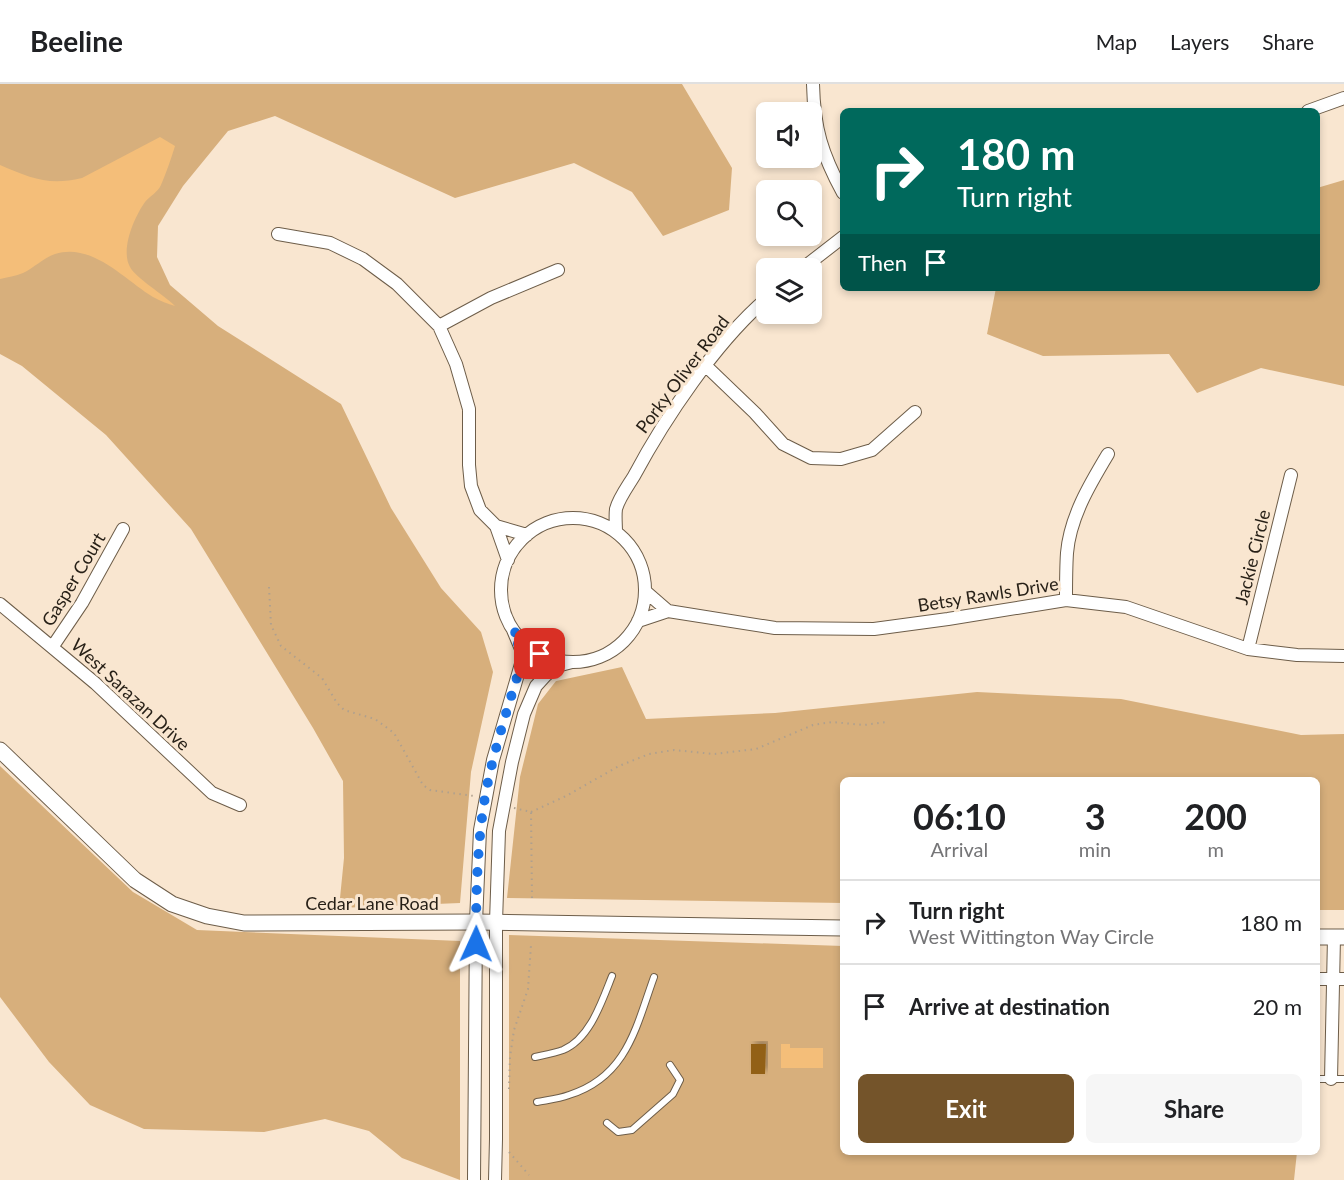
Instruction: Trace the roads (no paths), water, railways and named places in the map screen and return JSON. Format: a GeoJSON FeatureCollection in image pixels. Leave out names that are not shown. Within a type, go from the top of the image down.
{"type":"FeatureCollection","features":[{"type":"Feature","properties":{"kind":"street"},"geometry":{"type":"LineString","coordinates":[[813,84],[814,116],[826,162],[840,188]]}},
{"type":"Feature","properties":{"kind":"street"},"geometry":{"type":"LineString","coordinates":[[1316,108],[1344,98]]}},
{"type":"Feature","properties":{"kind":"street"},"geometry":{"type":"LineString","coordinates":[[278,234],[330,243],[363,259],[397,284],[439,326],[456,364],[469,409],[471,486],[480,510],[496,526],[508,560]]}},
{"type":"Feature","properties":{"kind":"street"},"geometry":{"type":"LineString","coordinates":[[816,258],[840,239]]}},
{"type":"Feature","properties":{"kind":"street"},"geometry":{"type":"LineString","coordinates":[[439,326],[491,298],[558,270]]}},
{"type":"Feature","properties":{"kind":"street","name":"Porky Oliver Road"},"geometry":{"type":"LineString","coordinates":[[616,532],[616,509],[649,447],[706,366],[756,308]]}},
{"type":"Feature","properties":{"kind":"street"},"geometry":{"type":"LineString","coordinates":[[706,366],[756,413],[783,444],[811,458],[841,459],[872,450],[915,412]]}},
{"type":"Feature","properties":{"kind":"street"},"geometry":{"type":"LineString","coordinates":[[1066,600],[1067,551],[1073,524],[1088,486],[1108,454]]}},
{"type":"Feature","properties":{"kind":"street","name":"Jackie Circle"},"geometry":{"type":"LineString","coordinates":[[1248,649],[1291,475]]}},
{"type":"Feature","properties":{"kind":"street"},"geometry":{"type":"LineString","coordinates":[[590,520],[616,509]]}},
{"type":"Feature","properties":{"kind":"street"},"geometry":{"type":"LineString","coordinates":[[474,1180],[476,922],[480,831],[493,760],[521,664],[520,649],[508,618],[502,592],[504,572],[508,560],[519,543],[538,527],[570,518],[590,520],[616,532],[638,558],[645,591],[642,612],[631,634],[610,652],[592,660],[557,666],[546,675],[536,686],[524,714],[499,831],[496,922],[495,1180]]}},
{"type":"Feature","properties":{"kind":"street"},"geometry":{"type":"LineString","coordinates":[[496,526],[527,535]]}},
{"type":"Feature","properties":{"kind":"street","name":"Gasper Court"},"geometry":{"type":"LineString","coordinates":[[52,646],[82,603],[123,529]]}},
{"type":"Feature","properties":{"kind":"street"},"geometry":{"type":"LineString","coordinates":[[645,591],[668,611]]}},
{"type":"Feature","properties":{"kind":"street","name":"Betsy Rawls Drive"},"geometry":{"type":"LineString","coordinates":[[638,621],[668,611],[775,628],[874,629],[948,620],[1066,600],[1126,607],[1248,649],[1297,655],[1344,656]]}},
{"type":"Feature","properties":{"kind":"street","name":"West Sarazan Drive"},"geometry":{"type":"LineString","coordinates":[[0,604],[95,683],[212,794],[240,805]]}},
{"type":"Feature","properties":{"kind":"street"},"geometry":{"type":"LineString","coordinates":[[513,630],[526,645],[536,651],[551,659],[572,662]]}},
{"type":"Feature","properties":{"kind":"street","name":"Cedar Lane Road"},"geometry":{"type":"LineString","coordinates":[[0,750],[135,880],[172,904],[207,916],[244,923],[496,922],[840,928]]}},
{"type":"Feature","properties":{"kind":"street"},"geometry":{"type":"LineString","coordinates":[[1320,937],[1339,937],[1338,1079]]}},
{"type":"Feature","properties":{"kind":"street"},"geometry":{"type":"LineString","coordinates":[[1320,979],[1339,979]]}},
{"type":"Feature","properties":{"kind":"lane"},"geometry":{"type":"LineString","coordinates":[[535,1058],[565,1049],[580,1036],[593,1022],[612,976]]}},
{"type":"Feature","properties":{"kind":"lane"},"geometry":{"type":"LineString","coordinates":[[537,1102],[569,1095],[594,1084],[619,1063],[631,1041],[654,977]]}},
{"type":"Feature","properties":{"kind":"lane"},"geometry":{"type":"LineString","coordinates":[[607,1123],[618,1132],[632,1130],[673,1094],[680,1080],[670,1065]]}},
{"type":"Feature","properties":{"kind":"lane"},"geometry":{"type":"LineString","coordinates":[[1320,1079],[1338,1079]]}}]}
